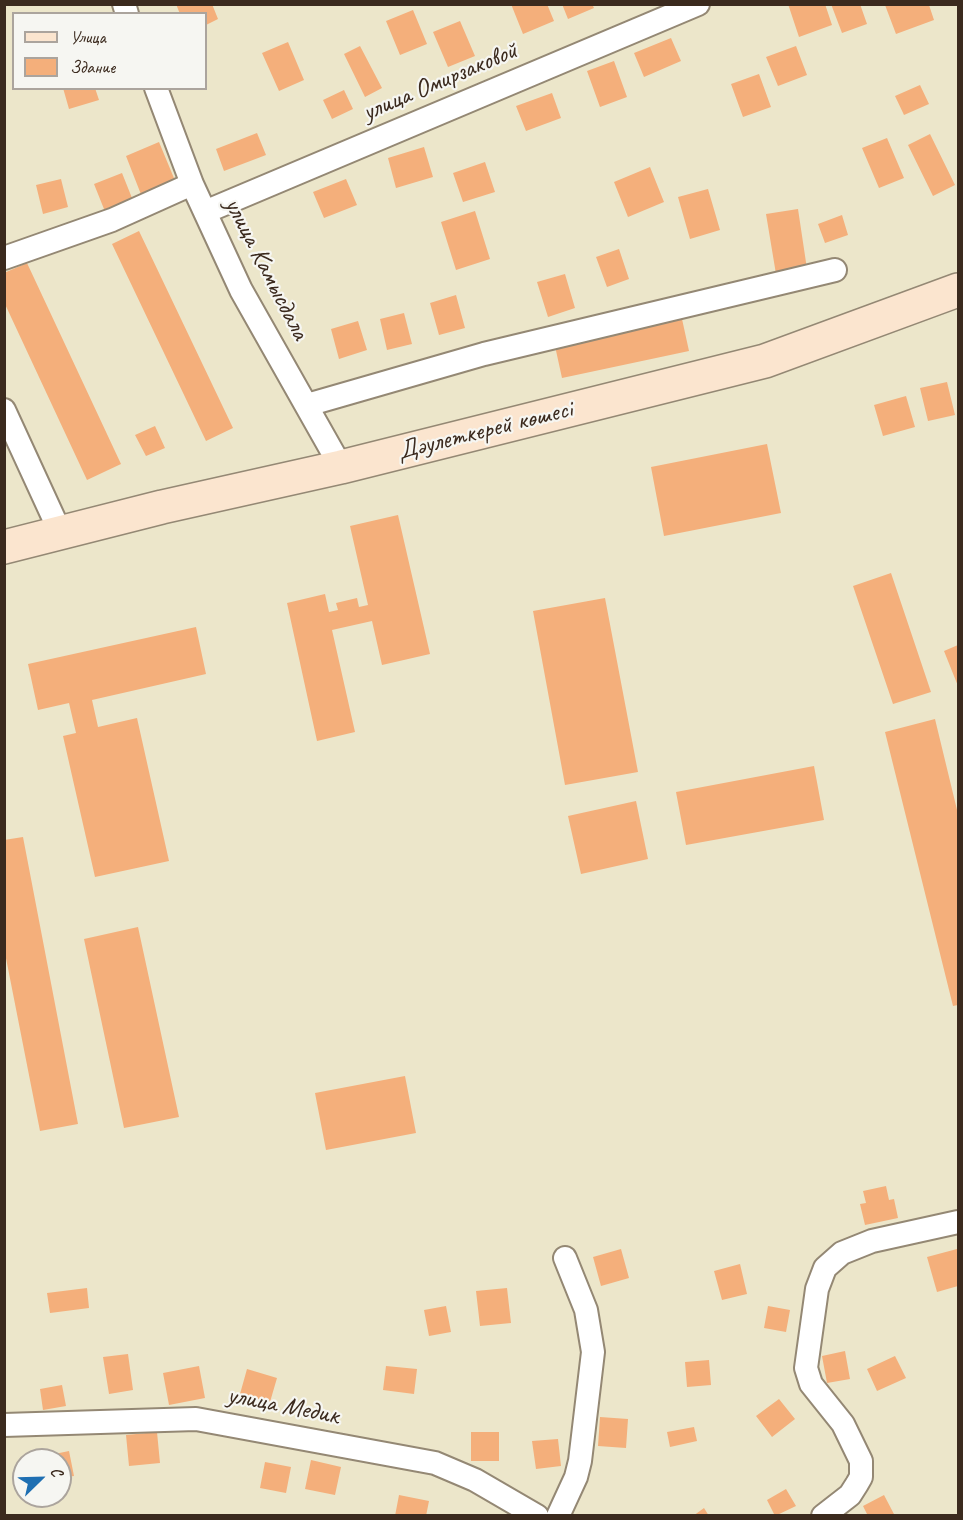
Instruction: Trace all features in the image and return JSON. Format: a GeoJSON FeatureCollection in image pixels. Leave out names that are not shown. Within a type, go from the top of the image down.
{"type":"FeatureCollection","features":[{"type":"Feature","properties":{"kind":"main road","name":"Дәулеткерей көшесі"},"geometry":{"type":"LineString","coordinates":[[4,547],[162,507],[341,467],[765,361],[958,290]]}},
{"type":"Feature","properties":{"kind":"street","name":"улица Омирзаковой"},"geometry":{"type":"LineString","coordinates":[[205,212],[698,4]]}},
{"type":"Feature","properties":{"kind":"street","name":"улица Камысдала"},"geometry":{"type":"LineString","coordinates":[[157,90],[192,184],[242,290],[341,467]]}},
{"type":"Feature","properties":{"kind":"street"},"geometry":{"type":"LineString","coordinates":[[4,258],[112,220],[192,184]]}},
{"type":"Feature","properties":{"kind":"street"},"geometry":{"type":"LineString","coordinates":[[308,405],[484,354],[835,270]]}},
{"type":"Feature","properties":{"kind":"street"},"geometry":{"type":"LineString","coordinates":[[4,410],[61,534]]}},
{"type":"Feature","properties":{"kind":"street"},"geometry":{"type":"LineString","coordinates":[[836,1512],[861,1476],[861,1461],[843,1424],[811,1384],[806,1368],[817,1289],[825,1268],[842,1253],[872,1241],[958,1222]]}},
{"type":"Feature","properties":{"kind":"street"},"geometry":{"type":"LineString","coordinates":[[558,1515],[576,1477],[580,1461],[593,1352],[586,1310],[565,1258]]}},
{"type":"Feature","properties":{"kind":"street","name":"улица Медик"},"geometry":{"type":"LineString","coordinates":[[4,1425],[196,1419],[435,1463],[505,1495],[537,1515]]}},
{"type":"Feature","properties":{"kind":"building"},"geometry":{"type":"Polygon","coordinates":[[[176,4],[212,4],[218,19],[207,24],[207,12],[179,12],[176,4]]]}},
{"type":"Feature","properties":{"kind":"building"},"geometry":{"type":"Polygon","coordinates":[[[511,4],[547,4],[554,21],[523,34],[511,4]]]}},
{"type":"Feature","properties":{"kind":"building"},"geometry":{"type":"Polygon","coordinates":[[[562,4],[592,4],[594,8],[568,19],[562,4]]]}},
{"type":"Feature","properties":{"kind":"building"},"geometry":{"type":"Polygon","coordinates":[[[788,4],[825,4],[832,25],[799,37],[788,4]]]}},
{"type":"Feature","properties":{"kind":"building"},"geometry":{"type":"Polygon","coordinates":[[[831,4],[860,4],[867,24],[842,33],[831,4]]]}},
{"type":"Feature","properties":{"kind":"building"},"geometry":{"type":"Polygon","coordinates":[[[885,5],[929,5],[934,20],[896,34],[885,5]]]}},
{"type":"Feature","properties":{"kind":"building"},"geometry":{"type":"Polygon","coordinates":[[[413,10],[427,44],[400,55],[386,21],[413,10]]]}},
{"type":"Feature","properties":{"kind":"building"},"geometry":{"type":"Polygon","coordinates":[[[460,21],[475,56],[448,67],[433,32],[460,21]]]}},
{"type":"Feature","properties":{"kind":"building"},"geometry":{"type":"Polygon","coordinates":[[[671,38],[681,61],[644,77],[634,53],[671,38]]]}},
{"type":"Feature","properties":{"kind":"building"},"geometry":{"type":"Polygon","coordinates":[[[288,42],[304,80],[279,91],[262,53],[288,42]]]}},
{"type":"Feature","properties":{"kind":"building"},"geometry":{"type":"Polygon","coordinates":[[[360,46],[382,88],[365,97],[344,54],[360,46]]]}},
{"type":"Feature","properties":{"kind":"building"},"geometry":{"type":"Polygon","coordinates":[[[796,46],[807,75],[778,86],[766,57],[796,46]]]}},
{"type":"Feature","properties":{"kind":"building"},"geometry":{"type":"Polygon","coordinates":[[[614,61],[627,97],[600,107],[587,71],[614,61]]]}},
{"type":"Feature","properties":{"kind":"building"},"geometry":{"type":"Polygon","coordinates":[[[759,74],[771,107],[743,117],[731,84],[759,74]]]}},
{"type":"Feature","properties":{"kind":"building"},"geometry":{"type":"Polygon","coordinates":[[[920,85],[929,104],[904,115],[895,96],[920,85]]]}},
{"type":"Feature","properties":{"kind":"building"},"geometry":{"type":"Polygon","coordinates":[[[64,90],[96,90],[99,100],[69,109],[64,90]]]}},
{"type":"Feature","properties":{"kind":"building"},"geometry":{"type":"Polygon","coordinates":[[[344,90],[353,109],[332,119],[323,100],[344,90]]]}},
{"type":"Feature","properties":{"kind":"building"},"geometry":{"type":"Polygon","coordinates":[[[552,93],[561,118],[526,131],[516,106],[552,93]]]}},
{"type":"Feature","properties":{"kind":"building"},"geometry":{"type":"Polygon","coordinates":[[[257,133],[266,155],[224,171],[216,149],[257,133]]]}},
{"type":"Feature","properties":{"kind":"building"},"geometry":{"type":"Polygon","coordinates":[[[930,134],[955,185],[933,196],[908,145],[930,134]]]}},
{"type":"Feature","properties":{"kind":"building"},"geometry":{"type":"Polygon","coordinates":[[[887,138],[904,178],[879,188],[862,148],[887,138]]]}},
{"type":"Feature","properties":{"kind":"building"},"geometry":{"type":"Polygon","coordinates":[[[159,142],[176,183],[142,197],[126,156],[159,142]]]}},
{"type":"Feature","properties":{"kind":"building"},"geometry":{"type":"Polygon","coordinates":[[[424,147],[433,177],[396,188],[388,158],[424,147]]]}},
{"type":"Feature","properties":{"kind":"building"},"geometry":{"type":"Polygon","coordinates":[[[485,162],[495,192],[463,202],[453,173],[485,162]]]}},
{"type":"Feature","properties":{"kind":"building"},"geometry":{"type":"Polygon","coordinates":[[[650,167],[664,202],[628,217],[614,182],[650,167]]]}},
{"type":"Feature","properties":{"kind":"building"},"geometry":{"type":"Polygon","coordinates":[[[122,173],[134,203],[106,214],[94,184],[122,173]]]}},
{"type":"Feature","properties":{"kind":"building"},"geometry":{"type":"Polygon","coordinates":[[[61,179],[68,207],[43,214],[36,185],[61,179]]]}},
{"type":"Feature","properties":{"kind":"building"},"geometry":{"type":"Polygon","coordinates":[[[346,179],[357,205],[324,218],[313,192],[346,179]]]}},
{"type":"Feature","properties":{"kind":"building"},"geometry":{"type":"Polygon","coordinates":[[[708,189],[720,230],[690,239],[678,197],[708,189]]]}},
{"type":"Feature","properties":{"kind":"building"},"geometry":{"type":"Polygon","coordinates":[[[798,209],[807,269],[776,274],[766,214],[798,209]]]}},
{"type":"Feature","properties":{"kind":"building"},"geometry":{"type":"Polygon","coordinates":[[[475,211],[490,259],[456,270],[441,222],[475,211]]]}},
{"type":"Feature","properties":{"kind":"building"},"geometry":{"type":"Polygon","coordinates":[[[842,215],[848,235],[825,243],[818,224],[842,215]]]}},
{"type":"Feature","properties":{"kind":"building"},"geometry":{"type":"Polygon","coordinates":[[[139,231],[233,428],[206,441],[112,244],[139,231]]]}},
{"type":"Feature","properties":{"kind":"building"},"geometry":{"type":"Polygon","coordinates":[[[619,249],[629,279],[607,287],[596,257],[619,249]]]}},
{"type":"Feature","properties":{"kind":"building"},"geometry":{"type":"Polygon","coordinates":[[[27,263],[121,464],[87,480],[4,302],[4,273],[27,263]]]}},
{"type":"Feature","properties":{"kind":"building"},"geometry":{"type":"Polygon","coordinates":[[[565,274],[575,308],[548,317],[537,282],[565,274]]]}},
{"type":"Feature","properties":{"kind":"building"},"geometry":{"type":"Polygon","coordinates":[[[456,295],[465,328],[439,335],[430,303],[456,295]]]}},
{"type":"Feature","properties":{"kind":"building"},"geometry":{"type":"Polygon","coordinates":[[[404,313],[412,344],[387,350],[380,319],[404,313]]]}},
{"type":"Feature","properties":{"kind":"building"},"geometry":{"type":"Polygon","coordinates":[[[682,319],[689,351],[562,378],[555,346],[682,319]]]}},
{"type":"Feature","properties":{"kind":"building"},"geometry":{"type":"Polygon","coordinates":[[[358,321],[367,350],[339,359],[331,329],[358,321]]]}},
{"type":"Feature","properties":{"kind":"building"},"geometry":{"type":"Polygon","coordinates":[[[947,382],[955,415],[928,421],[920,388],[947,382]]]}},
{"type":"Feature","properties":{"kind":"building"},"geometry":{"type":"Polygon","coordinates":[[[906,396],[915,427],[883,436],[874,405],[906,396]]]}},
{"type":"Feature","properties":{"kind":"building"},"geometry":{"type":"Polygon","coordinates":[[[155,426],[165,448],[146,456],[135,435],[155,426]]]}},
{"type":"Feature","properties":{"kind":"building"},"geometry":{"type":"Polygon","coordinates":[[[767,444],[781,513],[664,536],[651,467],[767,444]]]}},
{"type":"Feature","properties":{"kind":"building"},"geometry":{"type":"Polygon","coordinates":[[[398,515],[430,654],[382,665],[372,621],[332,630],[355,732],[317,741],[287,603],[325,594],[329,612],[338,610],[336,603],[357,598],[359,607],[368,605],[350,526],[398,515]]]}},
{"type":"Feature","properties":{"kind":"building"},"geometry":{"type":"Polygon","coordinates":[[[891,573],[931,692],[893,704],[853,586],[891,573]]]}},
{"type":"Feature","properties":{"kind":"building"},"geometry":{"type":"Polygon","coordinates":[[[605,598],[638,772],[565,785],[533,611],[605,598]]]}},
{"type":"Feature","properties":{"kind":"building"},"geometry":{"type":"Polygon","coordinates":[[[196,627],[206,674],[92,700],[98,727],[137,718],[169,861],[95,877],[63,736],[76,733],[69,703],[38,710],[28,664],[196,627]]]}},
{"type":"Feature","properties":{"kind":"building"},"geometry":{"type":"Polygon","coordinates":[[[958,645],[958,686],[944,651],[958,645]]]}},
{"type":"Feature","properties":{"kind":"building"},"geometry":{"type":"Polygon","coordinates":[[[935,719],[958,814],[958,1005],[953,1006],[885,732],[935,719]]]}},
{"type":"Feature","properties":{"kind":"building"},"geometry":{"type":"Polygon","coordinates":[[[814,766],[824,820],[686,845],[676,792],[814,766]]]}},
{"type":"Feature","properties":{"kind":"building"},"geometry":{"type":"Polygon","coordinates":[[[636,801],[648,859],[581,874],[568,816],[636,801]]]}},
{"type":"Feature","properties":{"kind":"building"},"geometry":{"type":"Polygon","coordinates":[[[23,837],[78,1124],[40,1131],[4,948],[4,840],[23,837]]]}},
{"type":"Feature","properties":{"kind":"building"},"geometry":{"type":"Polygon","coordinates":[[[138,927],[179,1117],[124,1128],[84,939],[138,927]]]}},
{"type":"Feature","properties":{"kind":"building"},"geometry":{"type":"Polygon","coordinates":[[[405,1076],[416,1133],[326,1150],[315,1093],[405,1076]]]}},
{"type":"Feature","properties":{"kind":"building"},"geometry":{"type":"Polygon","coordinates":[[[886,1186],[889,1200],[894,1199],[898,1218],[865,1225],[860,1204],[866,1203],[863,1191],[886,1186]]]}},
{"type":"Feature","properties":{"kind":"building"},"geometry":{"type":"Polygon","coordinates":[[[621,1249],[629,1278],[601,1286],[593,1257],[621,1249]]]}},
{"type":"Feature","properties":{"kind":"building"},"geometry":{"type":"Polygon","coordinates":[[[957,1249],[958,1286],[937,1292],[927,1257],[957,1249]]]}},
{"type":"Feature","properties":{"kind":"building"},"geometry":{"type":"Polygon","coordinates":[[[740,1264],[747,1294],[722,1300],[714,1271],[740,1264]]]}},
{"type":"Feature","properties":{"kind":"building"},"geometry":{"type":"Polygon","coordinates":[[[87,1288],[89,1308],[50,1313],[47,1293],[87,1288]]]}},
{"type":"Feature","properties":{"kind":"building"},"geometry":{"type":"Polygon","coordinates":[[[507,1288],[511,1323],[480,1326],[476,1291],[507,1288]]]}},
{"type":"Feature","properties":{"kind":"building"},"geometry":{"type":"Polygon","coordinates":[[[446,1306],[451,1332],[429,1336],[424,1310],[446,1306]]]}},
{"type":"Feature","properties":{"kind":"building"},"geometry":{"type":"Polygon","coordinates":[[[768,1306],[790,1310],[786,1332],[764,1328],[768,1306]]]}},
{"type":"Feature","properties":{"kind":"building"},"geometry":{"type":"Polygon","coordinates":[[[845,1351],[850,1379],[827,1383],[822,1356],[845,1351]]]}},
{"type":"Feature","properties":{"kind":"building"},"geometry":{"type":"Polygon","coordinates":[[[128,1354],[133,1390],[109,1394],[103,1357],[128,1354]]]}},
{"type":"Feature","properties":{"kind":"building"},"geometry":{"type":"Polygon","coordinates":[[[895,1356],[906,1378],[877,1391],[867,1369],[895,1356]]]}},
{"type":"Feature","properties":{"kind":"building"},"geometry":{"type":"Polygon","coordinates":[[[709,1360],[711,1385],[687,1387],[685,1362],[709,1360]]]}},
{"type":"Feature","properties":{"kind":"building"},"geometry":{"type":"Polygon","coordinates":[[[199,1366],[205,1398],[169,1405],[163,1373],[199,1366]]]}},
{"type":"Feature","properties":{"kind":"building"},"geometry":{"type":"Polygon","coordinates":[[[386,1366],[417,1369],[414,1394],[383,1390],[386,1366]]]}},
{"type":"Feature","properties":{"kind":"building"},"geometry":{"type":"Polygon","coordinates":[[[247,1369],[277,1378],[270,1402],[240,1394],[247,1369]]]}},
{"type":"Feature","properties":{"kind":"building"},"geometry":{"type":"Polygon","coordinates":[[[62,1385],[66,1406],[43,1410],[40,1389],[62,1385]]]}},
{"type":"Feature","properties":{"kind":"building"},"geometry":{"type":"Polygon","coordinates":[[[779,1399],[795,1419],[772,1437],[756,1416],[779,1399]]]}},
{"type":"Feature","properties":{"kind":"building"},"geometry":{"type":"Polygon","coordinates":[[[600,1417],[628,1419],[626,1448],[598,1446],[600,1417]]]}},
{"type":"Feature","properties":{"kind":"building"},"geometry":{"type":"Polygon","coordinates":[[[694,1427],[697,1441],[670,1447],[667,1432],[694,1427]]]}},
{"type":"Feature","properties":{"kind":"building"},"geometry":{"type":"Polygon","coordinates":[[[157,1432],[160,1463],[129,1466],[126,1435],[157,1432]]]}},
{"type":"Feature","properties":{"kind":"building"},"geometry":{"type":"Polygon","coordinates":[[[471,1432],[499,1432],[499,1461],[471,1461],[471,1432]]]}},
{"type":"Feature","properties":{"kind":"building"},"geometry":{"type":"Polygon","coordinates":[[[558,1439],[561,1466],[536,1469],[532,1441],[558,1439]]]}},
{"type":"Feature","properties":{"kind":"building"},"geometry":{"type":"Polygon","coordinates":[[[311,1460],[341,1467],[335,1495],[305,1489],[311,1460]]]}},
{"type":"Feature","properties":{"kind":"building"},"geometry":{"type":"Polygon","coordinates":[[[265,1462],[291,1467],[286,1493],[260,1488],[265,1462]]]}},
{"type":"Feature","properties":{"kind":"building"},"geometry":{"type":"Polygon","coordinates":[[[786,1489],[796,1506],[775,1516],[767,1500],[786,1489]]]}},
{"type":"Feature","properties":{"kind":"building"},"geometry":{"type":"Polygon","coordinates":[[[399,1495],[429,1501],[426,1516],[395,1516],[399,1495]]]}},
{"type":"Feature","properties":{"kind":"building"},"geometry":{"type":"Polygon","coordinates":[[[884,1495],[895,1516],[868,1516],[863,1506],[884,1495]]]}},
{"type":"Feature","properties":{"kind":"building"},"geometry":{"type":"Polygon","coordinates":[[[704,1508],[709,1516],[693,1516],[704,1508]]]}}]}
